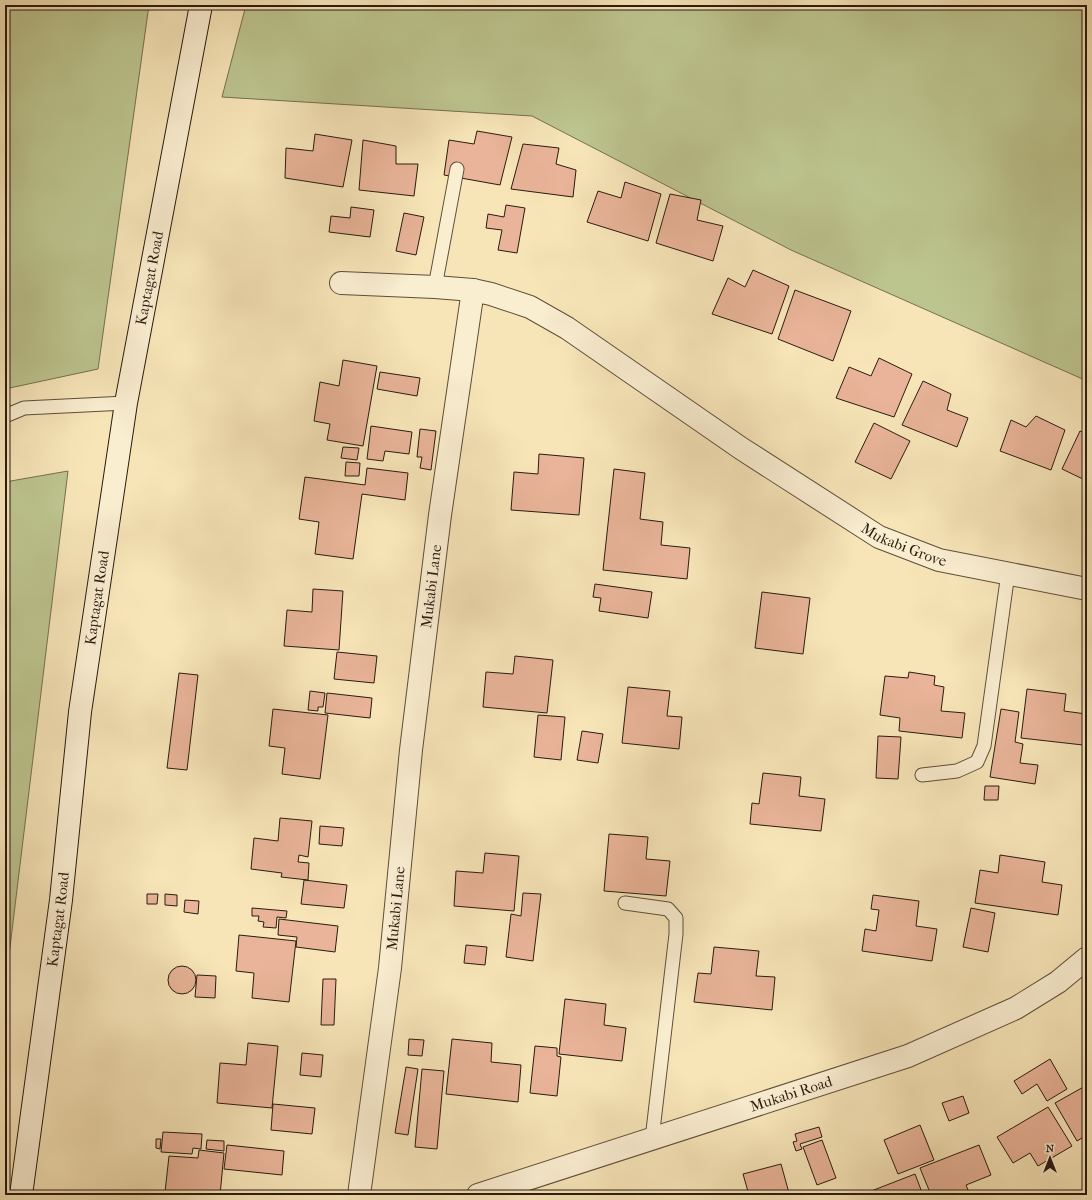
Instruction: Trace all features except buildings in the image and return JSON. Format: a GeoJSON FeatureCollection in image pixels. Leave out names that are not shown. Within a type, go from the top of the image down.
{"type":"FeatureCollection","features":[{"type":"Feature","properties":{"kind":"street","name":"Kaptagat Road"},"geometry":{"type":"LineString","coordinates":[[21,1195],[61,900],[80,712],[126,403],[202,5]]}},
{"type":"Feature","properties":{"kind":"street"},"geometry":{"type":"LineString","coordinates":[[341,283],[473,290]]}},
{"type":"Feature","properties":{"kind":"street","name":"Mukabi Grove"},"geometry":{"type":"LineString","coordinates":[[473,290],[508,299],[530,307],[549,317],[742,448],[879,537],[938,560],[1087,589]]}},
{"type":"Feature","properties":{"kind":"street","name":"Mukabi Lane"},"geometry":{"type":"LineString","coordinates":[[359,1195],[390,968],[411,750],[438,531],[473,290]]}},
{"type":"Feature","properties":{"kind":"street","name":"Mukabi Road"},"geometry":{"type":"LineString","coordinates":[[478,1195],[908,1056],[1016,1008],[1058,982],[1087,958]]}},
{"type":"Feature","properties":{"kind":"lane"},"geometry":{"type":"LineString","coordinates":[[435,287],[457,169]]}},
{"type":"Feature","properties":{"kind":"lane"},"geometry":{"type":"LineString","coordinates":[[5,416],[24,408],[126,403]]}},
{"type":"Feature","properties":{"kind":"lane"},"geometry":{"type":"LineString","coordinates":[[922,775],[957,772],[977,762],[984,746],[1008,573]]}},
{"type":"Feature","properties":{"kind":"lane"},"geometry":{"type":"LineString","coordinates":[[625,903],[668,909],[676,918],[676,934],[652,1139]]}},
{"type":"Feature","properties":{"kind":"green space"},"geometry":{"type":"Polygon","coordinates":[[[5,5],[149,5],[98,369],[5,389],[5,5]]]}},
{"type":"Feature","properties":{"kind":"green space"},"geometry":{"type":"Polygon","coordinates":[[[246,5],[1087,5],[1087,381],[791,250],[532,116],[222,97],[246,5]]]}},
{"type":"Feature","properties":{"kind":"green space"},"geometry":{"type":"Polygon","coordinates":[[[68,471],[5,988],[5,482],[68,471]]]}}]}
